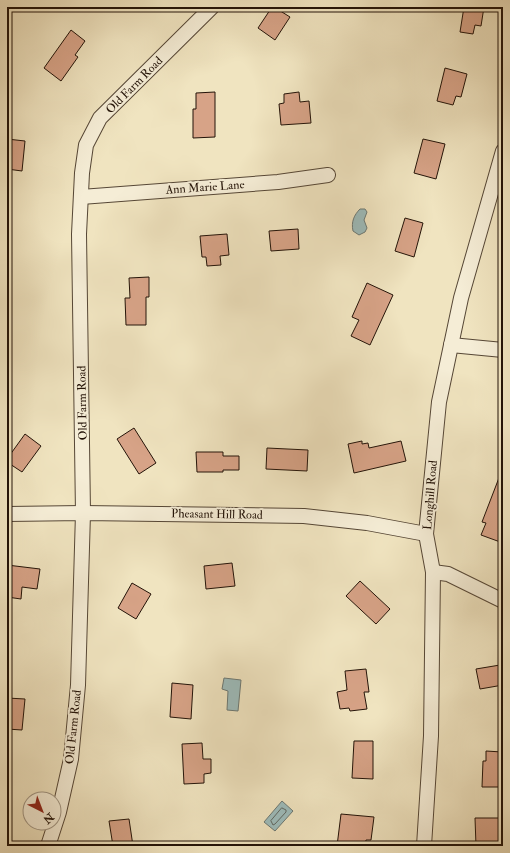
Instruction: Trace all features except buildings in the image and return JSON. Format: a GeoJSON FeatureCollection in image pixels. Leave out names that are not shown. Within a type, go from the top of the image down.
{"type":"FeatureCollection","features":[{"type":"Feature","properties":{"kind":"street","name":"Old Farm Road"},"geometry":{"type":"LineString","coordinates":[[48,846],[59,812],[71,759],[78,685],[84,513],[79,234],[82,173],[86,145],[100,118],[212,7]]}},
{"type":"Feature","properties":{"kind":"street","name":"Longhill Road"},"geometry":{"type":"LineString","coordinates":[[424,846],[431,736],[433,572],[426,534],[439,402],[461,298],[503,151]]}},
{"type":"Feature","properties":{"kind":"street","name":"Ann Marie Lane"},"geometry":{"type":"LineString","coordinates":[[81,197],[278,182],[328,175]]}},
{"type":"Feature","properties":{"kind":"street"},"geometry":{"type":"LineString","coordinates":[[451,345],[503,350]]}},
{"type":"Feature","properties":{"kind":"street","name":"Pheasant Hill Road"},"geometry":{"type":"LineString","coordinates":[[7,514],[84,513],[304,516],[367,523],[426,534]]}},
{"type":"Feature","properties":{"kind":"street"},"geometry":{"type":"LineString","coordinates":[[433,572],[448,574],[503,601]]}},
{"type":"Feature","properties":{"kind":"water"},"geometry":{"type":"Polygon","coordinates":[[[360,209],[365,209],[367,212],[364,220],[367,228],[365,232],[359,235],[353,231],[352,225],[356,214],[360,209]]]}},
{"type":"Feature","properties":{"kind":"water"},"geometry":{"type":"Polygon","coordinates":[[[224,678],[241,680],[238,711],[227,710],[228,691],[222,689],[224,678]]]}},
{"type":"Feature","properties":{"kind":"water"},"geometry":{"type":"Polygon","coordinates":[[[282,801],[293,811],[275,831],[264,822],[282,801]]]}}]}
